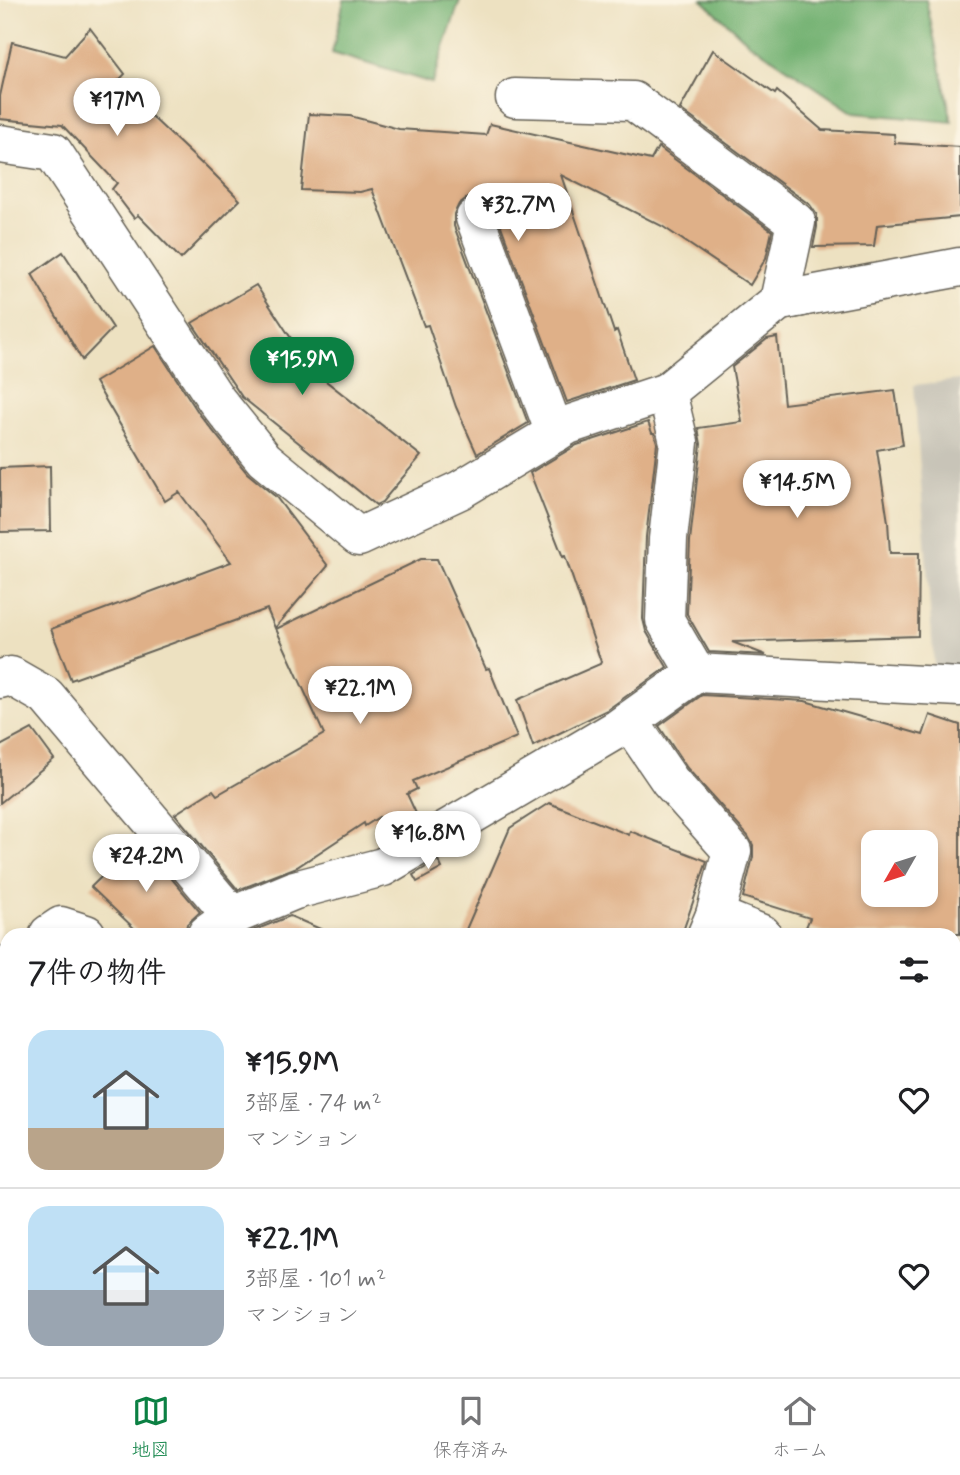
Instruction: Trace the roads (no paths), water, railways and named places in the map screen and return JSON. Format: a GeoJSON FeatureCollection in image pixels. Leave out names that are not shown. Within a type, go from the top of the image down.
{"type":"FeatureCollection","features":[{"type":"Feature","properties":{"kind":"street"},"geometry":{"type":"LineString","coordinates":[[514,98],[633,101],[796,222],[779,301]]}},
{"type":"Feature","properties":{"kind":"street"},"geometry":{"type":"LineString","coordinates":[[0,144],[53,152],[217,401],[264,459],[359,537],[460,491],[568,425],[667,392],[779,301],[960,267]]}},
{"type":"Feature","properties":{"kind":"street"},"geometry":{"type":"LineString","coordinates":[[475,218],[555,432]]}},
{"type":"Feature","properties":{"kind":"street"},"geometry":{"type":"LineString","coordinates":[[850,288],[960,246]]}},
{"type":"Feature","properties":{"kind":"street"},"geometry":{"type":"LineString","coordinates":[[667,392],[679,442],[668,539],[665,620],[696,673]]}},
{"type":"Feature","properties":{"kind":"street"},"geometry":{"type":"LineString","coordinates":[[0,679],[10,676],[46,696],[219,925],[295,890],[383,867],[628,721],[696,673],[960,687]]}},
{"type":"Feature","properties":{"kind":"street"},"geometry":{"type":"LineString","coordinates":[[628,721],[670,781],[732,851],[711,925]]}}]}
